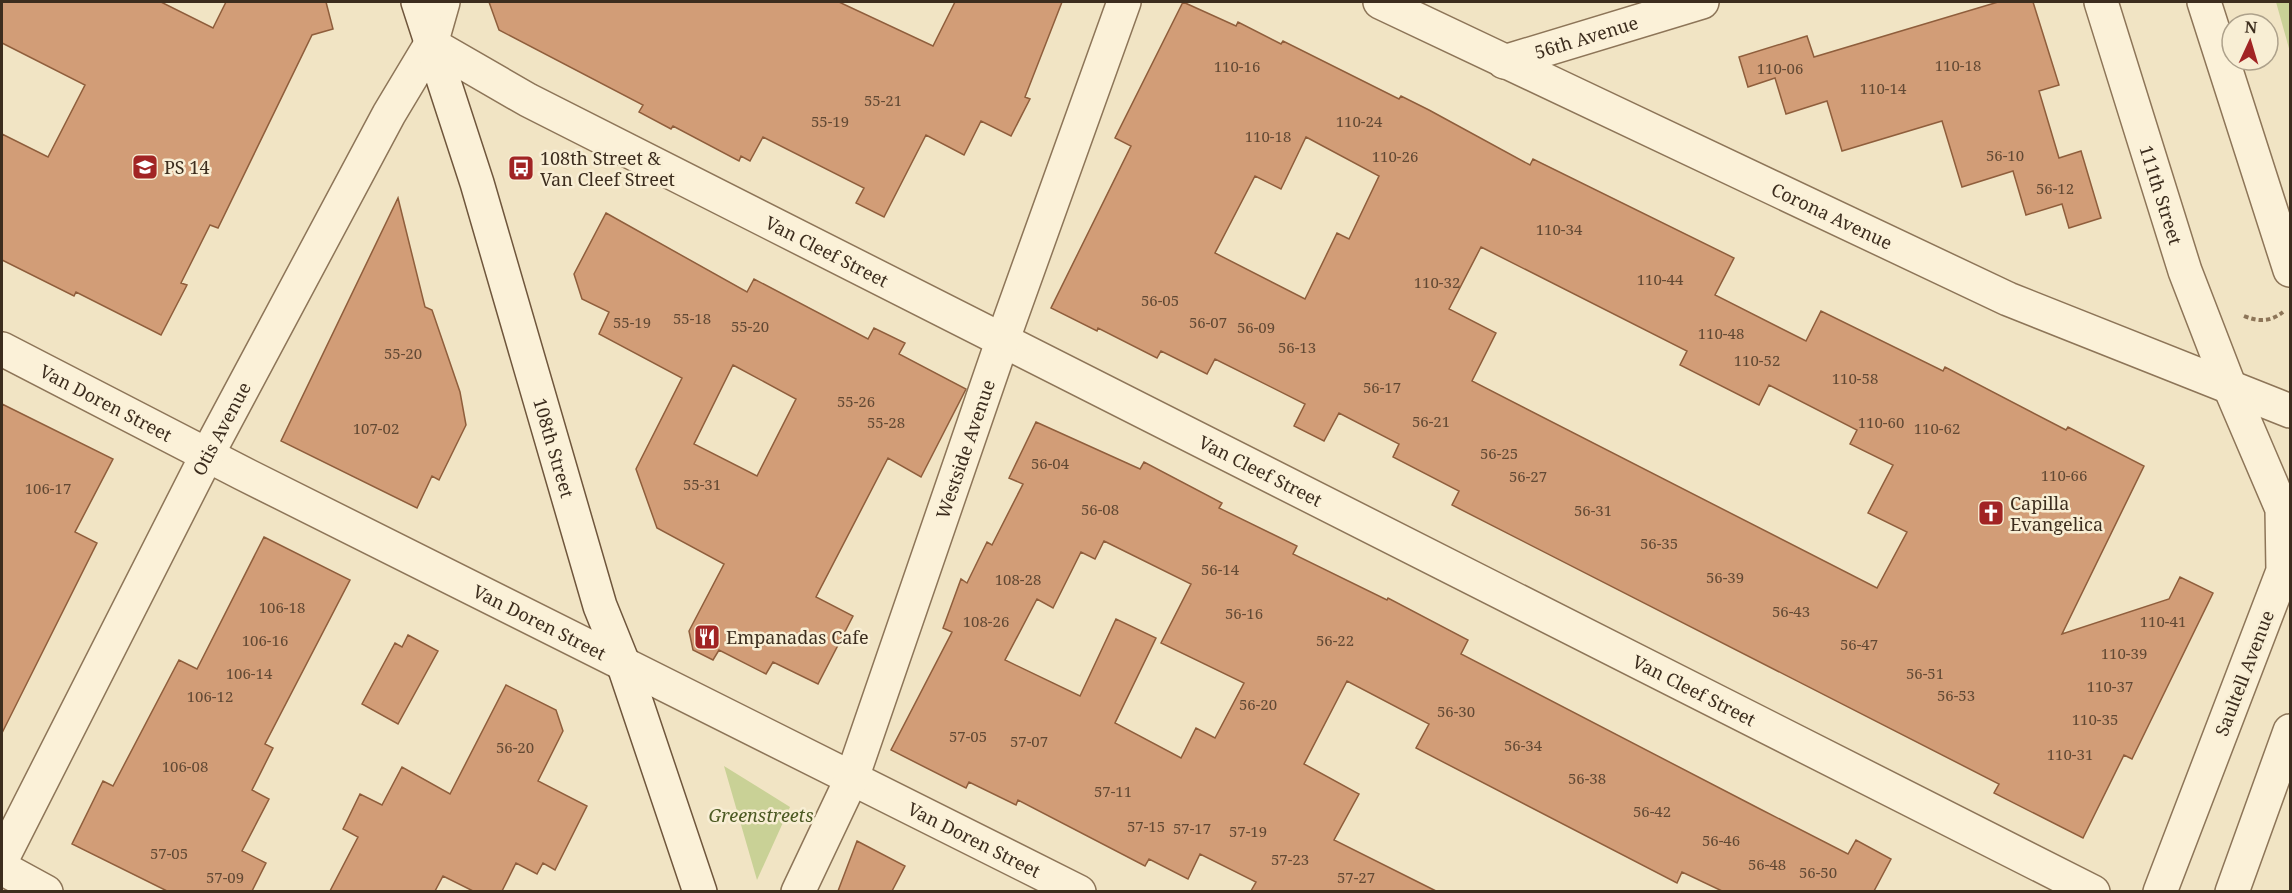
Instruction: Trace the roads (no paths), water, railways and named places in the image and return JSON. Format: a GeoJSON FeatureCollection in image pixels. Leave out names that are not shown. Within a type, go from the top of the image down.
{"type":"FeatureCollection","features":[{"type":"Feature","properties":{"kind":"street","name":"108th Street"},"geometry":{"type":"LineString","coordinates":[[418,2],[477,183],[600,606],[623,663],[700,891]]}},
{"type":"Feature","properties":{"kind":"street","name":"Otis Avenue"},"geometry":{"type":"LineString","coordinates":[[2,859],[207,454],[389,114],[431,44],[443,2]]}},
{"type":"Feature","properties":{"kind":"street","name":"Westside Avenue"},"geometry":{"type":"LineString","coordinates":[[798,891],[852,778],[1003,339],[1124,2]]}},
{"type":"Feature","properties":{"kind":"street","name":"Corona Avenue"},"geometry":{"type":"LineString","coordinates":[[1380,2],[2008,299],[2290,411]]}},
{"type":"Feature","properties":{"kind":"street","name":"56th Avenue"},"geometry":{"type":"LineString","coordinates":[[1504,62],[1702,2]]}},
{"type":"Feature","properties":{"kind":"street","name":"111th Street"},"geometry":{"type":"LineString","coordinates":[[2101,2],[2185,271],[2229,385]]}},
{"type":"Feature","properties":{"kind":"street"},"geometry":{"type":"LineString","coordinates":[[2204,2],[2290,270]]}},
{"type":"Feature","properties":{"kind":"street","name":"Van Cleef Street"},"geometry":{"type":"LineString","coordinates":[[431,44],[528,100],[2094,891]]}},
{"type":"Feature","properties":{"kind":"street","name":"Van Doren Street"},"geometry":{"type":"LineString","coordinates":[[2,349],[1079,891]]}},
{"type":"Feature","properties":{"kind":"street","name":"Saultell Avenue"},"geometry":{"type":"LineString","coordinates":[[2160,891],[2283,571],[2282,508],[2229,385]]}},
{"type":"Feature","properties":{"kind":"street"},"geometry":{"type":"LineString","coordinates":[[2232,891],[2290,731]]}},
{"type":"Feature","properties":{"kind":"street"},"geometry":{"type":"LineString","coordinates":[[2,868],[46,891]]}},
{"type":"Feature","properties":{"kind":"place","name":"PS 14"},"geometry":{"type":"Point","coordinates":[145,167]}},
{"type":"Feature","properties":{"kind":"place","name":"108th Street & Van Cleef Street"},"geometry":{"type":"Point","coordinates":[521,168]}},
{"type":"Feature","properties":{"kind":"place","name":"Capilla Evangelica"},"geometry":{"type":"Point","coordinates":[1991,513]}},
{"type":"Feature","properties":{"kind":"place","name":"Empanadas Cafe"},"geometry":{"type":"Point","coordinates":[707,637]}},
{"type":"Feature","properties":{"kind":"park label","name":"Greenstreets"},"geometry":{"type":"Point","coordinates":[761,815]}}]}
